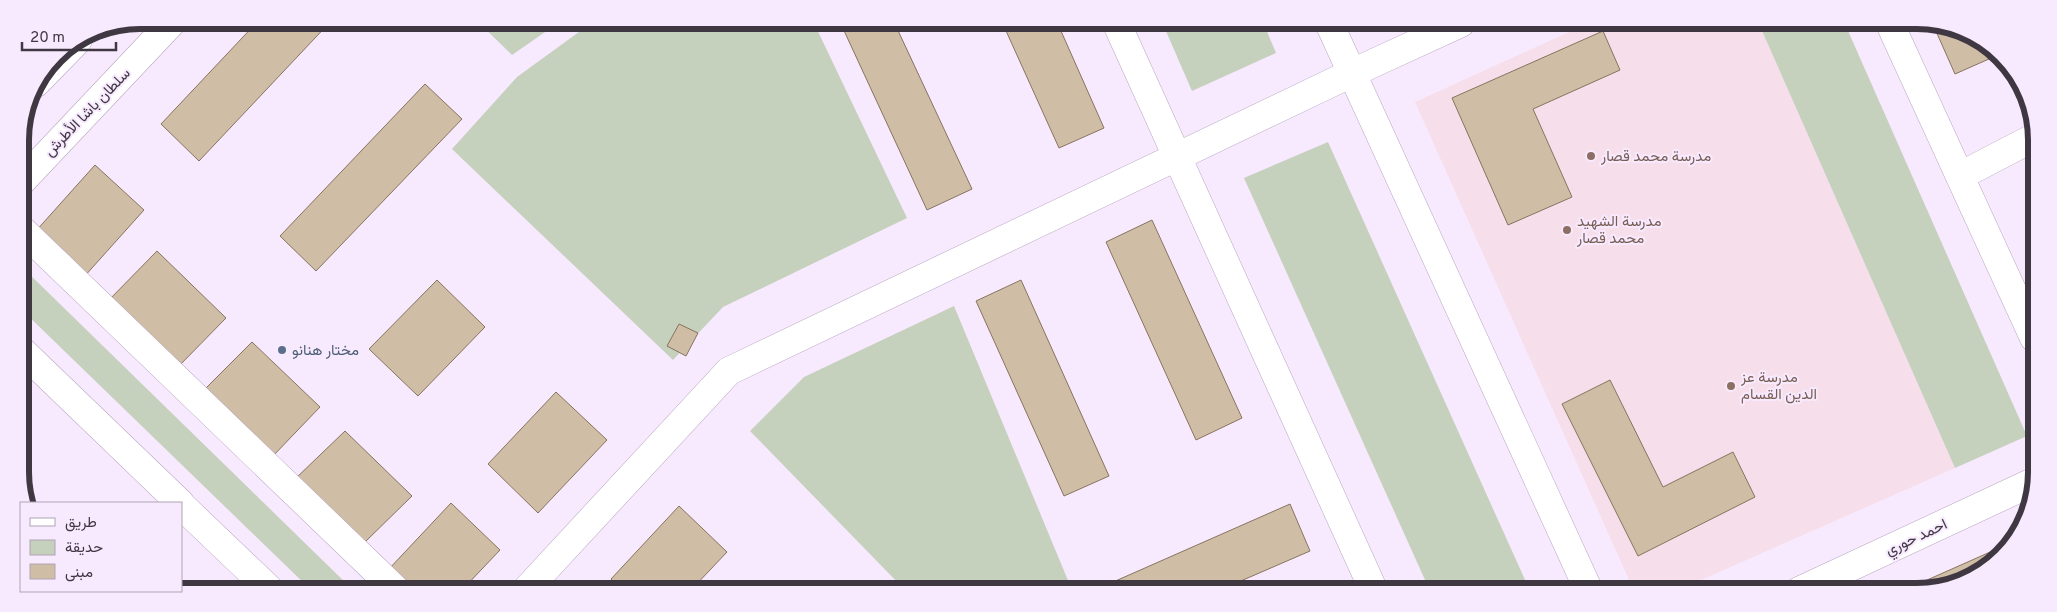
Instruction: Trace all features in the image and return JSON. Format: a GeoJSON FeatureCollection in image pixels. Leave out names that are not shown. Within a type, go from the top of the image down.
{"type":"FeatureCollection","features":[{"type":"Feature","properties":{"kind":"street","name":"سلطان باشا الأطرش"},"geometry":{"type":"LineString","coordinates":[[29,173],[165,29]]}},
{"type":"Feature","properties":{"kind":"street"},"geometry":{"type":"LineString","coordinates":[[1119,29],[1370,583]]}},
{"type":"Feature","properties":{"kind":"street"},"geometry":{"type":"LineString","coordinates":[[1332,29],[1585,583]]}},
{"type":"Feature","properties":{"kind":"street"},"geometry":{"type":"LineString","coordinates":[[533,583],[729,371],[1448,29]]}},
{"type":"Feature","properties":{"kind":"street"},"geometry":{"type":"LineString","coordinates":[[1892,29],[2028,325]]}},
{"type":"Feature","properties":{"kind":"street"},"geometry":{"type":"LineString","coordinates":[[1960,176],[2028,140]]}},
{"type":"Feature","properties":{"kind":"street"},"geometry":{"type":"LineString","coordinates":[[29,237],[389,583]]}},
{"type":"Feature","properties":{"kind":"street"},"geometry":{"type":"LineString","coordinates":[[29,357],[179,502]]}},
{"type":"Feature","properties":{"kind":"street","name":"احمد حوري"},"geometry":{"type":"LineString","coordinates":[[1818,583],[2027,485]]}},
{"type":"Feature","properties":{"kind":"street"},"geometry":{"type":"LineString","coordinates":[[182,505],[263,583]]}},
{"type":"Feature","properties":{"kind":"shaded area","name":"مدرسة عز الدين القسام"},"geometry":{"type":"Polygon","coordinates":[[[1576,29],[1761,29],[1955,468],[1694,583],[1630,583],[1415,102],[1576,29]]]}},
{"type":"Feature","properties":{"kind":"green space"},"geometry":{"type":"Polygon","coordinates":[[[485,29],[549,29],[512,55],[485,29]]]}},
{"type":"Feature","properties":{"kind":"green space"},"geometry":{"type":"Polygon","coordinates":[[[583,29],[817,29],[907,218],[723,307],[673,360],[452,149],[517,77],[583,29]]]}},
{"type":"Feature","properties":{"kind":"green space"},"geometry":{"type":"Polygon","coordinates":[[[1165,29],[1266,29],[1276,53],[1192,91],[1165,29]]]}},
{"type":"Feature","properties":{"kind":"green space"},"geometry":{"type":"Polygon","coordinates":[[[1761,29],[1847,29],[2027,436],[1955,468],[1761,29]]]}},
{"type":"Feature","properties":{"kind":"green space"},"geometry":{"type":"Polygon","coordinates":[[[1328,142],[1526,583],[1426,583],[1244,178],[1328,142]]]}},
{"type":"Feature","properties":{"kind":"green space"},"geometry":{"type":"Polygon","coordinates":[[[29,274],[346,583],[304,583],[29,317],[29,274]]]}},
{"type":"Feature","properties":{"kind":"green space"},"geometry":{"type":"Polygon","coordinates":[[[954,306],[1069,583],[898,583],[750,431],[804,377],[954,306]]]}},
{"type":"Feature","properties":{"kind":"building"},"geometry":{"type":"Polygon","coordinates":[[[251,29],[324,29],[199,161],[161,124],[251,29]]]}},
{"type":"Feature","properties":{"kind":"building"},"geometry":{"type":"Polygon","coordinates":[[[843,29],[897,29],[972,189],[927,210],[843,29]]]}},
{"type":"Feature","properties":{"kind":"building"},"geometry":{"type":"Polygon","coordinates":[[[1005,29],[1060,29],[1104,128],[1059,148],[1005,29]]]}},
{"type":"Feature","properties":{"kind":"building"},"geometry":{"type":"Polygon","coordinates":[[[1603,31],[1620,70],[1533,109],[1572,197],[1508,225],[1452,98],[1603,31]]]}},
{"type":"Feature","properties":{"kind":"building"},"geometry":{"type":"Polygon","coordinates":[[[1936,31],[1960,37],[1979,47],[1992,58],[1955,74],[1936,31]]]}},
{"type":"Feature","properties":{"kind":"building"},"geometry":{"type":"Polygon","coordinates":[[[425,84],[462,119],[316,271],[280,236],[425,84]]]}},
{"type":"Feature","properties":{"kind":"building"},"geometry":{"type":"Polygon","coordinates":[[[95,165],[144,210],[83,278],[35,232],[95,165]]]}},
{"type":"Feature","properties":{"kind":"building"},"geometry":{"type":"Polygon","coordinates":[[[1152,220],[1242,418],[1196,440],[1106,242],[1152,220]]]}},
{"type":"Feature","properties":{"kind":"building"},"geometry":{"type":"Polygon","coordinates":[[[157,251],[226,318],[177,368],[107,302],[157,251]]]}},
{"type":"Feature","properties":{"kind":"building"},"geometry":{"type":"Polygon","coordinates":[[[437,280],[485,327],[418,396],[369,349],[437,280]]]}},
{"type":"Feature","properties":{"kind":"building"},"geometry":{"type":"Polygon","coordinates":[[[1021,280],[1109,476],[1064,496],[976,301],[1021,280]]]}},
{"type":"Feature","properties":{"kind":"building"},"geometry":{"type":"Polygon","coordinates":[[[679,324],[698,333],[686,356],[667,346],[679,324]]]}},
{"type":"Feature","properties":{"kind":"building"},"geometry":{"type":"Polygon","coordinates":[[[252,342],[320,407],[271,458],[202,392],[252,342]]]}},
{"type":"Feature","properties":{"kind":"building"},"geometry":{"type":"Polygon","coordinates":[[[1610,380],[1663,487],[1733,452],[1755,497],[1638,556],[1562,404],[1610,380]]]}},
{"type":"Feature","properties":{"kind":"building"},"geometry":{"type":"Polygon","coordinates":[[[556,392],[607,440],[538,513],[488,464],[556,392]]]}},
{"type":"Feature","properties":{"kind":"building"},"geometry":{"type":"Polygon","coordinates":[[[345,431],[412,496],[362,545],[294,480],[345,431]]]}},
{"type":"Feature","properties":{"kind":"building"},"geometry":{"type":"Polygon","coordinates":[[[451,503],[500,550],[469,583],[401,583],[388,570],[451,503]]]}},
{"type":"Feature","properties":{"kind":"building"},"geometry":{"type":"Polygon","coordinates":[[[1290,504],[1310,551],[1236,583],[1111,583],[1290,504]]]}},
{"type":"Feature","properties":{"kind":"building"},"geometry":{"type":"Polygon","coordinates":[[[679,506],[727,552],[698,583],[615,583],[611,579],[679,506]]]}},
{"type":"Feature","properties":{"kind":"building"},"geometry":{"type":"Polygon","coordinates":[[[1998,549],[1979,565],[1966,572],[1939,581],[1920,583],[1998,549]]]}},
{"type":"Feature","properties":{"kind":"place","name":"مدرسة محمد قصار"},"geometry":{"type":"Point","coordinates":[1591,156]}},
{"type":"Feature","properties":{"kind":"place","name":"مدرسة الشهيد محمد قصار"},"geometry":{"type":"Point","coordinates":[1567,230]}},
{"type":"Feature","properties":{"kind":"place","name":"مختار هنانو"},"geometry":{"type":"Point","coordinates":[282,350]}},
{"type":"Feature","properties":{"kind":"place","name":"مدرسة عز الدين القسام"},"geometry":{"type":"Point","coordinates":[1731,386]}}]}
